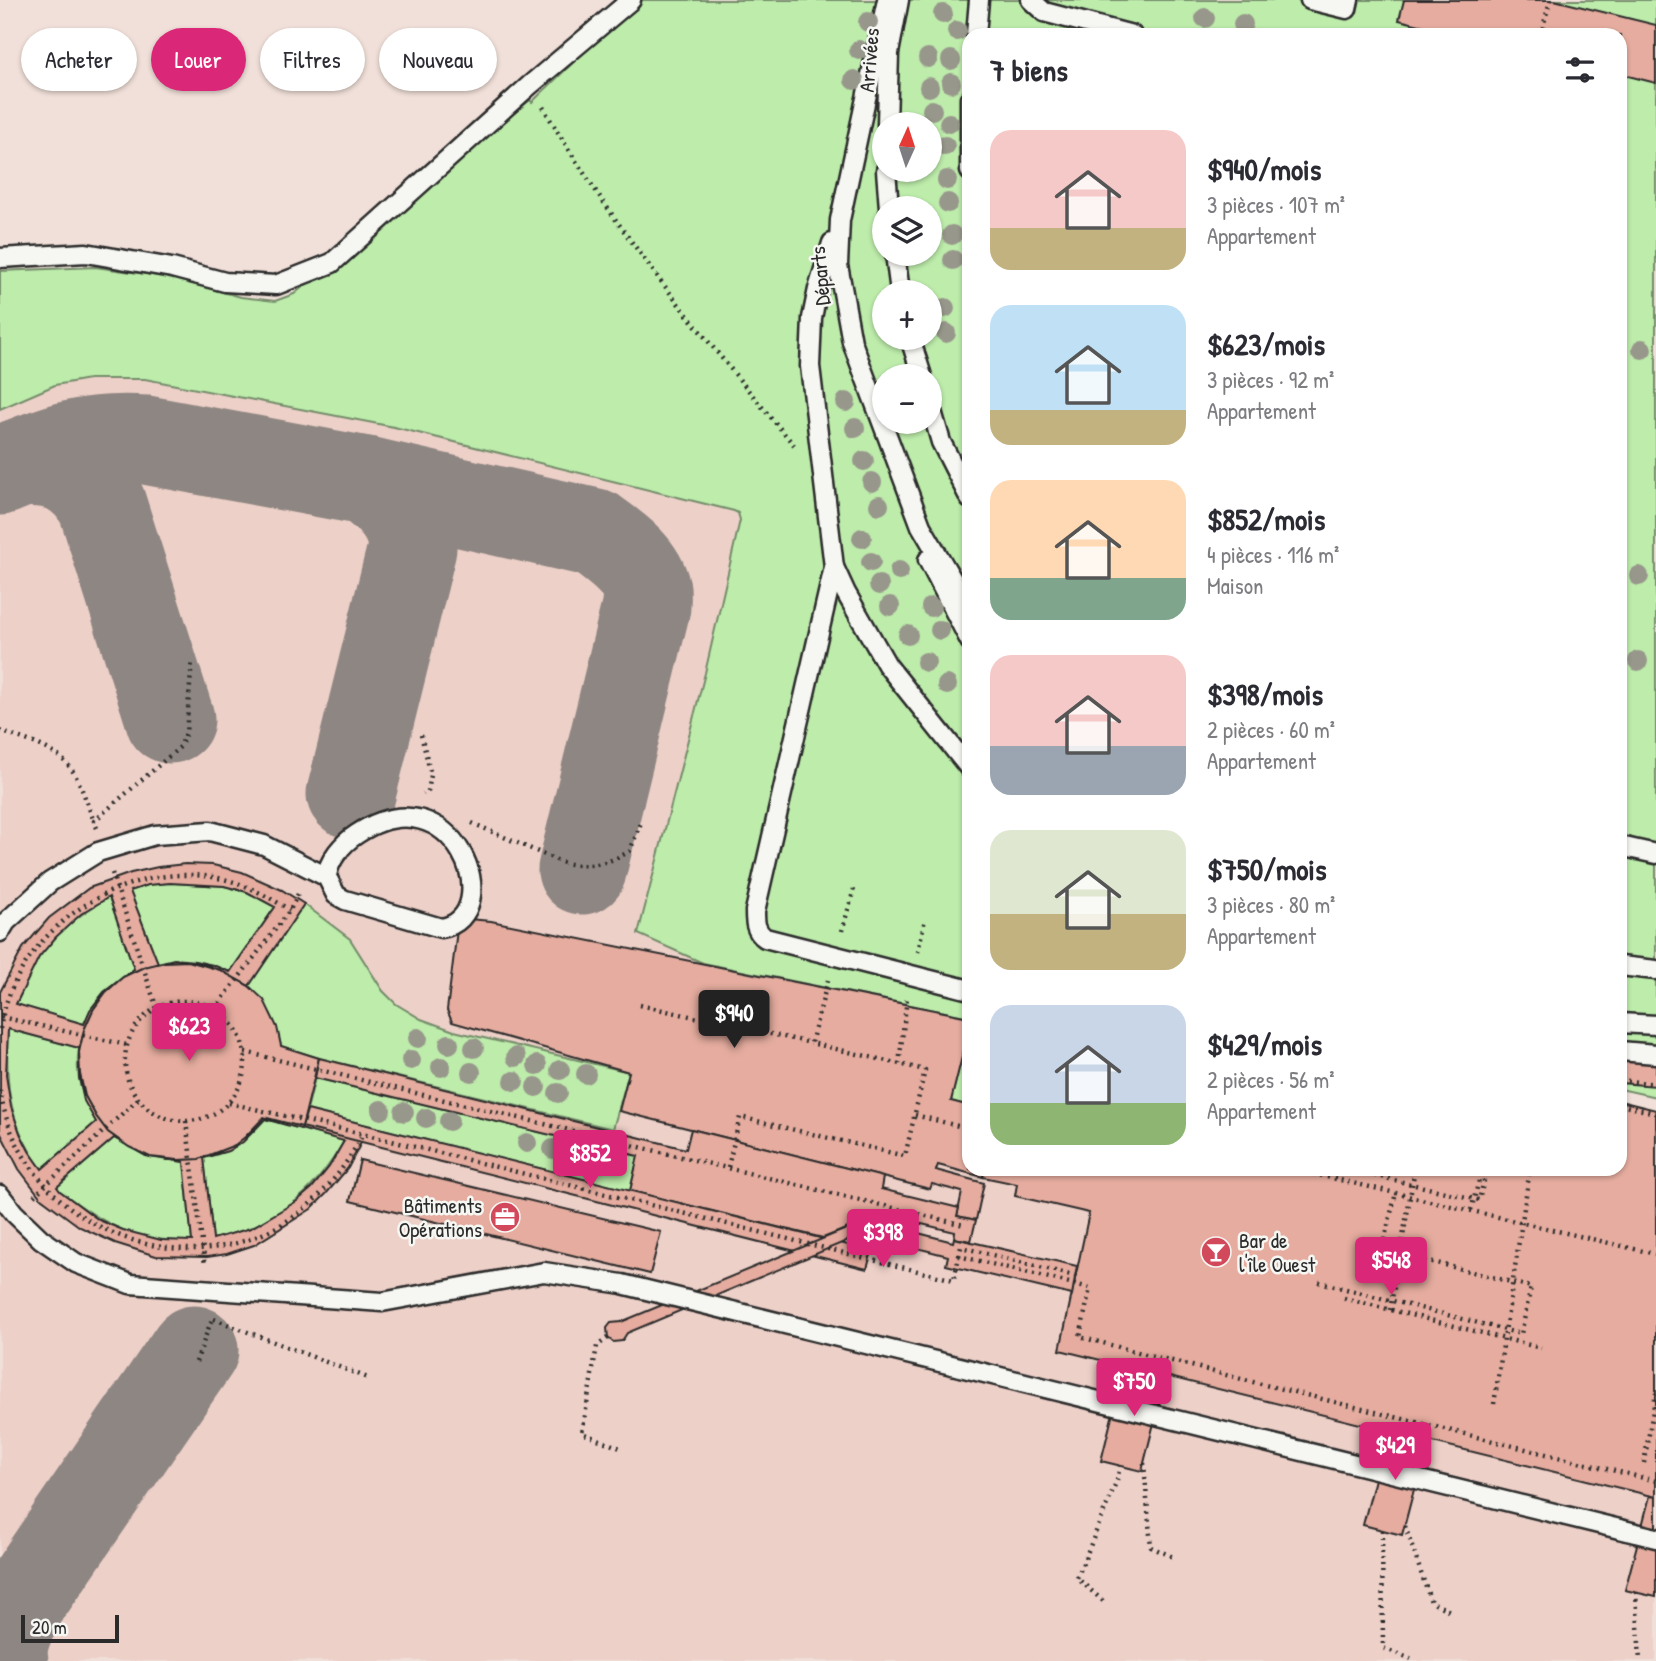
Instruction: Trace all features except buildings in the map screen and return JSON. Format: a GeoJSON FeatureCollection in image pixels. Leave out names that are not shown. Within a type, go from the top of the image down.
{"type":"FeatureCollection","features":[{"type":"Feature","properties":{"kind":"lane"},"geometry":{"type":"LineString","coordinates":[[0,258],[86,253],[172,268],[225,282],[276,285],[332,263],[530,85],[631,0]]}},
{"type":"Feature","properties":{"kind":"lane","name":"Départs"},"geometry":{"type":"LineString","coordinates":[[887,0],[840,220],[838,265],[852,342],[921,526],[962,596]]}},
{"type":"Feature","properties":{"kind":"lane","name":"Arrivées"},"geometry":{"type":"LineString","coordinates":[[887,112],[889,53],[899,0]]}},
{"type":"Feature","properties":{"kind":"lane"},"geometry":{"type":"LineString","coordinates":[[976,28],[979,0]]}},
{"type":"Feature","properties":{"kind":"lane"},"geometry":{"type":"LineString","coordinates":[[1031,0],[1044,12],[1105,28]]}},
{"type":"Feature","properties":{"kind":"lane"},"geometry":{"type":"LineString","coordinates":[[1310,0],[1348,4]]}},
{"type":"Feature","properties":{"kind":"lane"},"geometry":{"type":"LineString","coordinates":[[840,220],[818,289],[811,333],[810,366],[834,567],[887,665],[962,759]]}},
{"type":"Feature","properties":{"kind":"lane"},"geometry":{"type":"LineString","coordinates":[[852,342],[920,544],[962,625]]}},
{"type":"Feature","properties":{"kind":"lane"},"geometry":{"type":"LineString","coordinates":[[939,434],[962,483]]}},
{"type":"Feature","properties":{"kind":"lane"},"geometry":{"type":"LineString","coordinates":[[834,567],[755,911],[755,924],[759,934],[765,938],[962,988]]}},
{"type":"Feature","properties":{"kind":"lane"},"geometry":{"type":"LineString","coordinates":[[0,932],[6,922],[50,882],[105,850],[155,835],[210,831],[264,845],[327,877],[335,895],[345,900],[441,928],[456,921],[470,900],[468,864],[458,844],[449,834],[431,824],[408,818],[388,819],[354,835],[330,862],[327,877]]}},
{"type":"Feature","properties":{"kind":"lane"},"geometry":{"type":"LineString","coordinates":[[1627,848],[1656,854]]}},
{"type":"Feature","properties":{"kind":"lane"},"geometry":{"type":"LineString","coordinates":[[1627,967],[1656,970]]}},
{"type":"Feature","properties":{"kind":"lane"},"geometry":{"type":"LineString","coordinates":[[1627,1023],[1656,1025]]}},
{"type":"Feature","properties":{"kind":"lane"},"geometry":{"type":"LineString","coordinates":[[1627,1052],[1656,1054]]}},
{"type":"Feature","properties":{"kind":"lane"},"geometry":{"type":"LineString","coordinates":[[0,1195],[41,1239],[76,1263],[130,1284],[382,1302],[544,1272],[622,1284],[1656,1538]]}},
{"type":"Feature","properties":{"kind":"path"},"geometry":{"type":"LineString","coordinates":[[1543,28],[1550,0]]}},
{"type":"Feature","properties":{"kind":"path"},"geometry":{"type":"LineString","coordinates":[[530,85],[575,162],[628,238],[707,341],[823,478]]}},
{"type":"Feature","properties":{"kind":"path"},"geometry":{"type":"LineString","coordinates":[[94,821],[180,747],[187,733],[192,661]]}},
{"type":"Feature","properties":{"kind":"path"},"geometry":{"type":"LineString","coordinates":[[0,731],[51,751],[74,772],[105,850],[157,1009]]}},
{"type":"Feature","properties":{"kind":"path"},"geometry":{"type":"LineString","coordinates":[[418,797],[428,800]]}},
{"type":"Feature","properties":{"kind":"path"},"geometry":{"type":"LineString","coordinates":[[469,821],[575,866],[606,863],[630,851],[642,820]]}},
{"type":"Feature","properties":{"kind":"path"},"geometry":{"type":"LineString","coordinates":[[0,1029],[1,1017],[21,970],[48,933],[84,904],[117,887],[157,877],[185,875],[246,885],[290,910],[215,1009]]}},
{"type":"Feature","properties":{"kind":"path"},"geometry":{"type":"LineString","coordinates":[[835,956],[853,888]]}},
{"type":"Feature","properties":{"kind":"path"},"geometry":{"type":"LineString","coordinates":[[899,1064],[906,1003],[925,919]]}},
{"type":"Feature","properties":{"kind":"path"},"geometry":{"type":"LineString","coordinates":[[811,1043],[826,988]]}},
{"type":"Feature","properties":{"kind":"path"},"geometry":{"type":"LineString","coordinates":[[179,1001],[198,1002],[215,1009],[236,1027],[245,1052],[243,1079],[229,1103],[204,1118],[186,1121],[167,1119],[156,1114],[138,1099],[126,1074],[127,1045],[134,1029],[146,1015],[179,1001]]}},
{"type":"Feature","properties":{"kind":"path"},"geometry":{"type":"LineString","coordinates":[[640,1005],[925,1070],[905,1156],[740,1117],[729,1167]]}},
{"type":"Feature","properties":{"kind":"path"},"geometry":{"type":"LineString","coordinates":[[1,1017],[127,1045]]}},
{"type":"Feature","properties":{"kind":"path"},"geometry":{"type":"LineString","coordinates":[[245,1052],[964,1225]]}},
{"type":"Feature","properties":{"kind":"path"},"geometry":{"type":"LineString","coordinates":[[1627,1081],[1656,1084]]}},
{"type":"Feature","properties":{"kind":"path"},"geometry":{"type":"LineString","coordinates":[[0,1090],[2,1107],[13,1137],[29,1165],[45,1186],[75,1213],[110,1232],[144,1243],[179,1248],[203,1248],[242,1241],[268,1232],[293,1218],[315,1201],[334,1181],[363,1134]]}},
{"type":"Feature","properties":{"kind":"path"},"geometry":{"type":"LineString","coordinates":[[45,1186],[138,1099]]}},
{"type":"Feature","properties":{"kind":"path"},"geometry":{"type":"LineString","coordinates":[[229,1103],[954,1280],[961,1247],[1075,1276]]}},
{"type":"Feature","properties":{"kind":"path"},"geometry":{"type":"LineString","coordinates":[[1627,1107],[1656,1113]]}},
{"type":"Feature","properties":{"kind":"path"},"geometry":{"type":"LineString","coordinates":[[915,1115],[962,1127]]}},
{"type":"Feature","properties":{"kind":"path"},"geometry":{"type":"LineString","coordinates":[[186,1121],[203,1248]]}},
{"type":"Feature","properties":{"kind":"path"},"geometry":{"type":"LineString","coordinates":[[1323,1176],[1656,1254]]}},
{"type":"Feature","properties":{"kind":"path"},"geometry":{"type":"LineString","coordinates":[[1377,1176],[1479,1200],[1484,1176]]}},
{"type":"Feature","properties":{"kind":"path"},"geometry":{"type":"LineString","coordinates":[[1390,1310],[1414,1176]]}},
{"type":"Feature","properties":{"kind":"path"},"geometry":{"type":"LineString","coordinates":[[1471,1210],[1483,1176]]}},
{"type":"Feature","properties":{"kind":"path"},"geometry":{"type":"LineString","coordinates":[[1494,1404],[1529,1176]]}},
{"type":"Feature","properties":{"kind":"path"},"geometry":{"type":"LineString","coordinates":[[1319,1282],[1521,1334],[1531,1287],[1382,1248],[1396,1193]]}},
{"type":"Feature","properties":{"kind":"path"},"geometry":{"type":"LineString","coordinates":[[958,1256],[1090,1288],[1080,1337],[1656,1481]]}},
{"type":"Feature","properties":{"kind":"path"},"geometry":{"type":"LineString","coordinates":[[1345,1298],[1541,1348]]}},
{"type":"Feature","properties":{"kind":"path"},"geometry":{"type":"LineString","coordinates":[[214,1319],[368,1378]]}},
{"type":"Feature","properties":{"kind":"path"},"geometry":{"type":"LineString","coordinates":[[608,1338],[597,1346],[582,1433],[623,1449]]}},
{"type":"Feature","properties":{"kind":"path"},"geometry":{"type":"LineString","coordinates":[[1644,1463],[1656,1393]]}},
{"type":"Feature","properties":{"kind":"path"},"geometry":{"type":"LineString","coordinates":[[1144,1463],[1151,1547],[1173,1557]]}},
{"type":"Feature","properties":{"kind":"path"},"geometry":{"type":"LineString","coordinates":[[1103,1601],[1077,1578],[1120,1466]]}},
{"type":"Feature","properties":{"kind":"path"},"geometry":{"type":"LineString","coordinates":[[1405,1526],[1431,1602],[1452,1612]]}},
{"type":"Feature","properties":{"kind":"path"},"geometry":{"type":"LineString","coordinates":[[1382,1530],[1383,1648],[1411,1659]]}},
{"type":"Feature","properties":{"kind":"path"},"geometry":{"type":"LineString","coordinates":[[1636,1592],[1640,1661]]}},
{"type":"Feature","properties":{"kind":"shaded area"},"geometry":{"type":"Polygon","coordinates":[[[0,342],[748,429],[802,555],[706,968],[962,1035],[962,1176],[1627,1176],[1627,1161],[1656,1126],[1656,1661],[0,1661],[0,342]]]}},
{"type":"Feature","properties":{"kind":"green space"},"geometry":{"type":"Polygon","coordinates":[[[638,0],[1656,0],[1656,1097],[1627,1091],[1627,28],[962,28],[962,1016],[703,963],[638,934],[705,673],[740,520],[738,513],[394,427],[145,379],[89,379],[55,385],[0,409],[0,271],[95,267],[168,277],[241,297],[275,301],[294,294],[530,100],[532,102],[638,0]]]}},
{"type":"Feature","properties":{"kind":"green space"},"geometry":{"type":"Polygon","coordinates":[[[170,883],[224,886],[247,892],[275,907],[230,972],[194,962],[176,960],[158,963],[130,891],[148,885],[170,883]]]}},
{"type":"Feature","properties":{"kind":"green space"},"geometry":{"type":"Polygon","coordinates":[[[109,897],[134,969],[105,993],[84,1024],[16,1004],[35,965],[52,940],[79,917],[109,897]]]}},
{"type":"Feature","properties":{"kind":"green space"},"geometry":{"type":"Polygon","coordinates":[[[304,904],[350,939],[383,991],[396,1004],[421,1019],[454,1031],[629,1072],[613,1129],[319,1058],[281,1046],[270,1013],[249,986],[304,904]]]}},
{"type":"Feature","properties":{"kind":"green space"},"geometry":{"type":"Polygon","coordinates":[[[8,1029],[79,1048],[81,1086],[96,1122],[42,1169],[22,1136],[11,1103],[7,1068],[8,1029]]]}},
{"type":"Feature","properties":{"kind":"green space"},"geometry":{"type":"Polygon","coordinates":[[[962,1055],[962,1104],[951,1101],[962,1055]]]}},
{"type":"Feature","properties":{"kind":"green space"},"geometry":{"type":"Polygon","coordinates":[[[315,1078],[638,1156],[630,1191],[307,1110],[315,1078]]]}},
{"type":"Feature","properties":{"kind":"green space"},"geometry":{"type":"Polygon","coordinates":[[[265,1119],[344,1141],[319,1178],[290,1205],[255,1226],[213,1239],[204,1158],[238,1144],[265,1119]]]}},
{"type":"Feature","properties":{"kind":"green space"},"geometry":{"type":"Polygon","coordinates":[[[114,1138],[146,1156],[184,1162],[192,1241],[153,1238],[121,1229],[91,1213],[60,1191],[57,1187],[114,1138]]]}},
{"type":"Feature","properties":{"kind":"taxiway"},"geometry":{"type":"LineString","coordinates":[[0,471],[71,445],[105,440],[146,440],[366,481],[595,533],[618,551],[639,573],[646,590],[646,607],[582,870]]}},
{"type":"Feature","properties":{"kind":"taxiway"},"geometry":{"type":"LineString","coordinates":[[19,463],[45,463],[68,470],[95,493],[102,505],[170,719]]}},
{"type":"Feature","properties":{"kind":"taxiway"},"geometry":{"type":"LineString","coordinates":[[351,794],[412,548],[408,527],[398,510],[366,481]]}},
{"type":"Feature","properties":{"kind":"taxiway"},"geometry":{"type":"LineString","coordinates":[[4,1661],[6,1635],[26,1595],[194,1350]]}},
{"type":"Feature","properties":{"kind":"place","name":"Bâtiments Opérations"},"geometry":{"type":"Point","coordinates":[505,1217]}},
{"type":"Feature","properties":{"kind":"place","name":"Bar de l'île Ouest"},"geometry":{"type":"Point","coordinates":[1216,1252]}}]}
